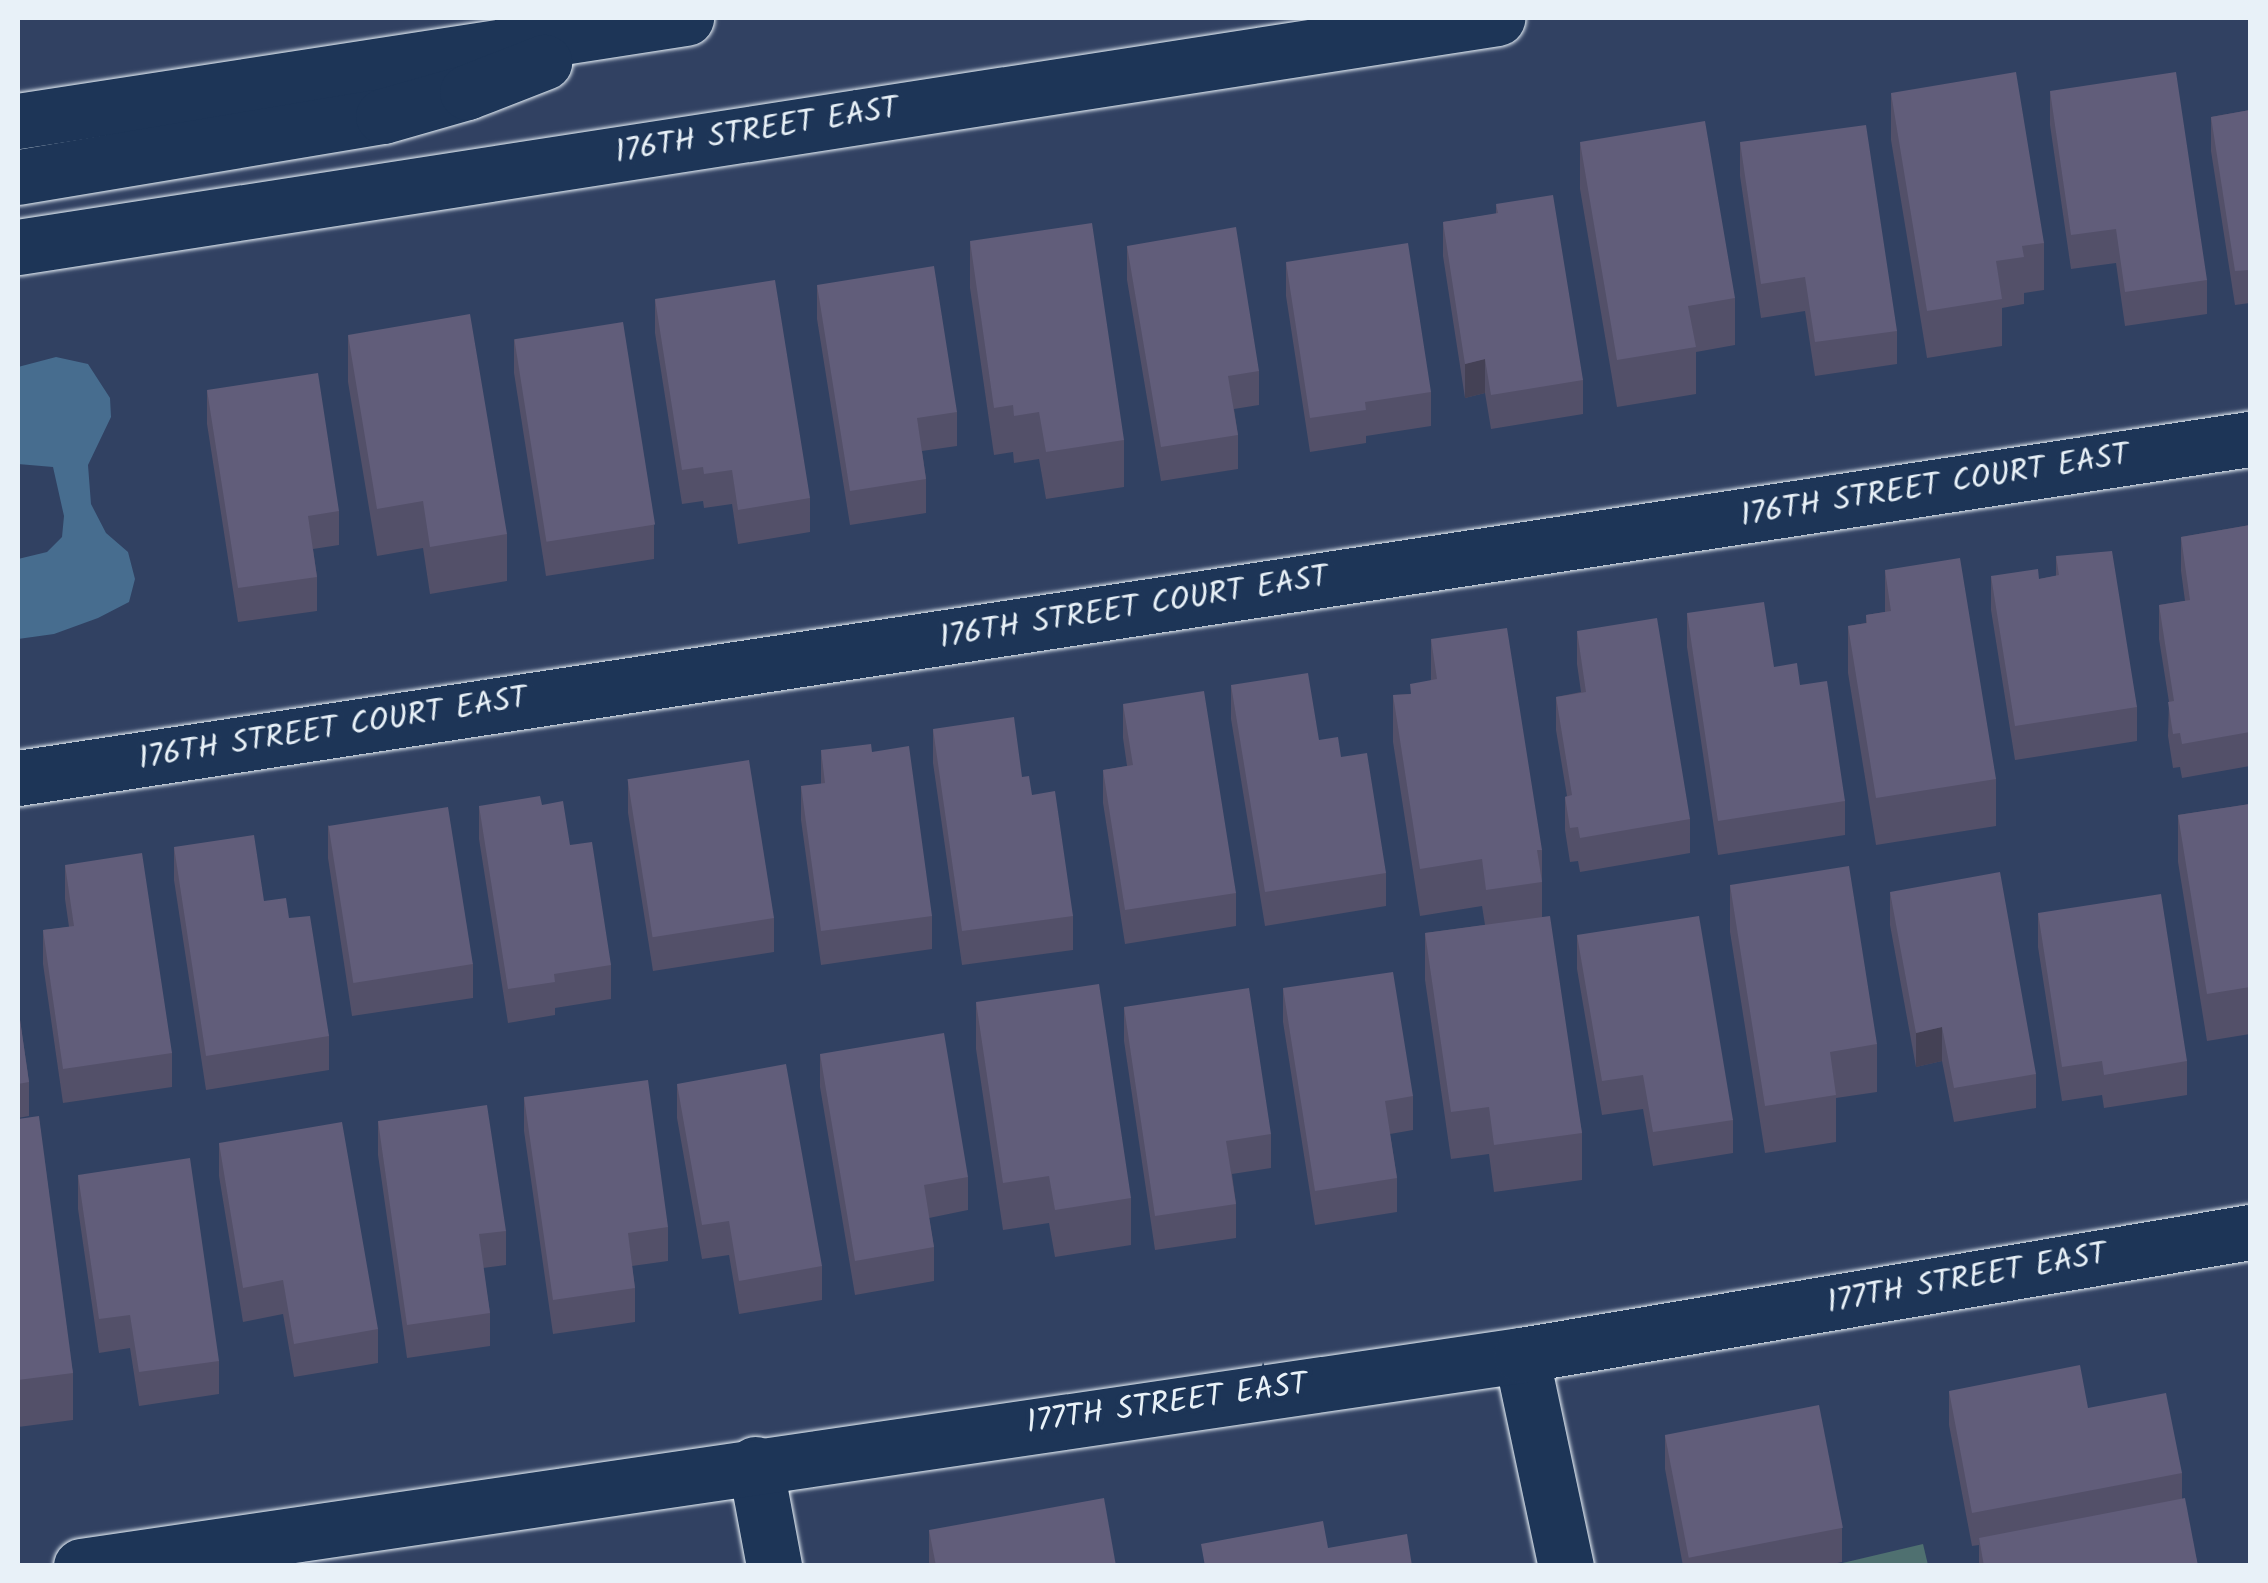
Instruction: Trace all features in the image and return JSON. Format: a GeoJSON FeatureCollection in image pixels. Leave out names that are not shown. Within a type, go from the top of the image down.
{"type":"FeatureCollection","features":[{"type":"Feature","properties":{"kind":"street"},"geometry":{"type":"LineString","coordinates":[[1278,52],[1377,18]]}},
{"type":"Feature","properties":{"kind":"street","name":"176TH STREET EAST"},"geometry":{"type":"LineString","coordinates":[[18,247],[1497,18]]}},
{"type":"Feature","properties":{"kind":"street"},"geometry":{"type":"LineString","coordinates":[[18,122],[666,20]]}},
{"type":"Feature","properties":{"kind":"street"},"geometry":{"type":"LineString","coordinates":[[18,177],[383,116],[467,92],[666,20]]}},
{"type":"Feature","properties":{"kind":"street","name":"176TH STREET COURT EAST"},"geometry":{"type":"LineString","coordinates":[[18,778],[2250,440]]}},
{"type":"Feature","properties":{"kind":"street","name":"177TH STREET EAST"},"geometry":{"type":"LineString","coordinates":[[81,1566],[755,1464],[1521,1355],[2250,1232]]}},
{"type":"Feature","properties":{"kind":"street"},"geometry":{"type":"LineString","coordinates":[[1521,1355],[1566,1566]]}},
{"type":"Feature","properties":{"kind":"street"},"geometry":{"type":"LineString","coordinates":[[755,1464],[774,1566]]}},
{"type":"Feature","properties":{"kind":"green space"},"geometry":{"type":"Polygon","coordinates":[[[1923,1544],[1928,1565],[1834,1565],[1923,1544]]]}},
{"type":"Feature","properties":{"kind":"water"},"geometry":{"type":"Polygon","coordinates":[[[56,357],[88,364],[110,398],[111,417],[88,465],[91,504],[106,533],[128,552],[135,579],[129,602],[98,618],[54,634],[18,639],[18,559],[47,552],[62,537],[64,516],[53,467],[18,464],[18,367],[56,357]]]}},
{"type":"Feature","properties":{"kind":"building"},"geometry":{"type":"Polygon","coordinates":[[[2016,72],[2044,243],[2022,246],[2024,257],[1996,261],[2002,299],[1927,311],[1891,93],[2016,72]]]}},
{"type":"Feature","properties":{"kind":"building"},"geometry":{"type":"Polygon","coordinates":[[[2176,72],[2207,280],[2125,292],[2116,229],[2071,235],[2050,91],[2176,72]]]}},
{"type":"Feature","properties":{"kind":"building"},"geometry":{"type":"Polygon","coordinates":[[[2250,110],[2250,270],[2235,271],[2211,117],[2250,110]]]}},
{"type":"Feature","properties":{"kind":"building"},"geometry":{"type":"Polygon","coordinates":[[[1705,121],[1735,298],[1688,306],[1696,347],[1617,360],[1580,142],[1705,121]]]}},
{"type":"Feature","properties":{"kind":"building"},"geometry":{"type":"Polygon","coordinates":[[[1866,125],[1897,331],[1815,342],[1805,277],[1761,284],[1740,142],[1866,125]]]}},
{"type":"Feature","properties":{"kind":"building"},"geometry":{"type":"Polygon","coordinates":[[[1553,195],[1583,380],[1491,395],[1485,359],[1465,364],[1443,222],[1498,213],[1496,204],[1553,195]]]}},
{"type":"Feature","properties":{"kind":"building"},"geometry":{"type":"Polygon","coordinates":[[[1092,223],[1124,440],[1046,452],[1039,412],[1014,416],[1013,405],[994,408],[970,241],[1092,223]]]}},
{"type":"Feature","properties":{"kind":"building"},"geometry":{"type":"Polygon","coordinates":[[[1236,227],[1259,371],[1228,376],[1238,435],[1161,447],[1127,246],[1236,227]]]}},
{"type":"Feature","properties":{"kind":"building"},"geometry":{"type":"Polygon","coordinates":[[[1408,243],[1431,392],[1365,402],[1366,410],[1310,418],[1286,262],[1408,243]]]}},
{"type":"Feature","properties":{"kind":"building"},"geometry":{"type":"Polygon","coordinates":[[[934,266],[957,412],[917,418],[926,479],[850,491],[817,285],[934,266]]]}},
{"type":"Feature","properties":{"kind":"building"},"geometry":{"type":"Polygon","coordinates":[[[775,280],[810,498],[738,510],[732,470],[704,474],[703,467],[682,470],[655,299],[775,280]]]}},
{"type":"Feature","properties":{"kind":"building"},"geometry":{"type":"Polygon","coordinates":[[[470,314],[507,534],[430,547],[423,501],[377,509],[348,335],[470,314]]]}},
{"type":"Feature","properties":{"kind":"building"},"geometry":{"type":"Polygon","coordinates":[[[623,322],[655,524],[546,542],[514,339],[623,322]]]}},
{"type":"Feature","properties":{"kind":"building"},"geometry":{"type":"Polygon","coordinates":[[[318,373],[339,511],[308,516],[317,577],[238,588],[207,390],[318,373]]]}},
{"type":"Feature","properties":{"kind":"building"},"geometry":{"type":"Polygon","coordinates":[[[2250,525],[2250,732],[2182,744],[2180,733],[2173,734],[2168,702],[2174,701],[2159,605],[2190,600],[2181,537],[2250,525]]]}},
{"type":"Feature","properties":{"kind":"building"},"geometry":{"type":"Polygon","coordinates":[[[2112,551],[2137,707],[2015,726],[1991,576],[2038,569],[2039,579],[2059,575],[2056,556],[2112,551]]]}},
{"type":"Feature","properties":{"kind":"building"},"geometry":{"type":"Polygon","coordinates":[[[1960,558],[1996,779],[1876,798],[1848,626],[1867,623],[1866,615],[1891,611],[1885,570],[1960,558]]]}},
{"type":"Feature","properties":{"kind":"building"},"geometry":{"type":"Polygon","coordinates":[[[1764,602],[1774,667],[1797,663],[1800,685],[1827,681],[1845,801],[1718,821],[1687,613],[1764,602]]]}},
{"type":"Feature","properties":{"kind":"building"},"geometry":{"type":"Polygon","coordinates":[[[1657,618],[1690,819],[1580,838],[1578,827],[1570,828],[1565,797],[1572,795],[1556,697],[1586,692],[1577,631],[1657,618]]]}},
{"type":"Feature","properties":{"kind":"building"},"geometry":{"type":"Polygon","coordinates":[[[1507,628],[1542,850],[1537,850],[1542,882],[1486,890],[1482,859],[1420,869],[1393,695],[1411,694],[1410,684],[1437,679],[1431,639],[1507,628]]]}},
{"type":"Feature","properties":{"kind":"building"},"geometry":{"type":"Polygon","coordinates":[[[1308,673],[1319,740],[1338,737],[1341,757],[1367,753],[1386,873],[1265,892],[1231,685],[1308,673]]]}},
{"type":"Feature","properties":{"kind":"building"},"geometry":{"type":"Polygon","coordinates":[[[1204,691],[1236,893],[1125,910],[1103,770],[1133,765],[1123,704],[1204,691]]]}},
{"type":"Feature","properties":{"kind":"building"},"geometry":{"type":"Polygon","coordinates":[[[1014,717],[1022,777],[1029,776],[1032,795],[1055,791],[1073,916],[962,931],[933,729],[1014,717]]]}},
{"type":"Feature","properties":{"kind":"building"},"geometry":{"type":"Polygon","coordinates":[[[871,744],[872,752],[909,746],[932,916],[821,931],[801,786],[825,783],[821,750],[871,744]]]}},
{"type":"Feature","properties":{"kind":"building"},"geometry":{"type":"Polygon","coordinates":[[[749,760],[774,918],[653,937],[628,779],[749,760]]]}},
{"type":"Feature","properties":{"kind":"building"},"geometry":{"type":"Polygon","coordinates":[[[540,796],[542,805],[563,801],[570,845],[592,842],[611,965],[554,974],[555,982],[508,989],[479,806],[540,796]]]}},
{"type":"Feature","properties":{"kind":"building"},"geometry":{"type":"Polygon","coordinates":[[[2250,804],[2250,987],[2207,994],[2178,815],[2250,804]]]}},
{"type":"Feature","properties":{"kind":"building"},"geometry":{"type":"Polygon","coordinates":[[[448,807],[473,964],[353,983],[328,826],[448,807]]]}},
{"type":"Feature","properties":{"kind":"building"},"geometry":{"type":"Polygon","coordinates":[[[254,835],[264,901],[286,898],[289,918],[310,916],[329,1036],[206,1056],[174,847],[254,835]]]}},
{"type":"Feature","properties":{"kind":"building"},"geometry":{"type":"Polygon","coordinates":[[[142,853],[172,1053],[63,1069],[43,930],[74,926],[65,865],[142,853]]]}},
{"type":"Feature","properties":{"kind":"building"},"geometry":{"type":"Polygon","coordinates":[[[1849,866],[1877,1044],[1830,1052],[1836,1095],[1765,1106],[1730,885],[1849,866]]]}},
{"type":"Feature","properties":{"kind":"building"},"geometry":{"type":"Polygon","coordinates":[[[2000,872],[2036,1074],[1954,1088],[1942,1027],[1916,1033],[1890,892],[2000,872]]]}},
{"type":"Feature","properties":{"kind":"building"},"geometry":{"type":"Polygon","coordinates":[[[2161,894],[2187,1061],[2104,1075],[2102,1061],[2062,1067],[2038,913],[2161,894]]]}},
{"type":"Feature","properties":{"kind":"building"},"geometry":{"type":"Polygon","coordinates":[[[1550,916],[1582,1133],[1494,1145],[1489,1107],[1451,1112],[1425,933],[1550,916]]]}},
{"type":"Feature","properties":{"kind":"building"},"geometry":{"type":"Polygon","coordinates":[[[1699,916],[1733,1120],[1653,1132],[1643,1075],[1602,1081],[1577,935],[1699,916]]]}},
{"type":"Feature","properties":{"kind":"building"},"geometry":{"type":"Polygon","coordinates":[[[1393,972],[1413,1096],[1385,1101],[1397,1178],[1315,1191],[1283,988],[1393,972]]]}},
{"type":"Feature","properties":{"kind":"building"},"geometry":{"type":"Polygon","coordinates":[[[1099,984],[1131,1198],[1055,1210],[1049,1176],[1003,1183],[976,1002],[1099,984]]]}},
{"type":"Feature","properties":{"kind":"building"},"geometry":{"type":"Polygon","coordinates":[[[1249,988],[1271,1134],[1226,1141],[1236,1204],[1155,1216],[1124,1007],[1249,988]]]}},
{"type":"Feature","properties":{"kind":"building"},"geometry":{"type":"Polygon","coordinates":[[[18,1006],[29,1082],[18,1084],[18,1006]]]}},
{"type":"Feature","properties":{"kind":"building"},"geometry":{"type":"Polygon","coordinates":[[[944,1033],[968,1177],[924,1185],[934,1247],[855,1261],[820,1054],[944,1033]]]}},
{"type":"Feature","properties":{"kind":"building"},"geometry":{"type":"Polygon","coordinates":[[[786,1064],[822,1266],[739,1281],[729,1221],[702,1225],[677,1084],[786,1064]]]}},
{"type":"Feature","properties":{"kind":"building"},"geometry":{"type":"Polygon","coordinates":[[[648,1080],[668,1227],[628,1233],[635,1288],[553,1300],[524,1097],[648,1080]]]}},
{"type":"Feature","properties":{"kind":"building"},"geometry":{"type":"Polygon","coordinates":[[[487,1105],[506,1231],[479,1234],[490,1313],[407,1325],[378,1121],[487,1105]]]}},
{"type":"Feature","properties":{"kind":"building"},"geometry":{"type":"Polygon","coordinates":[[[39,1116],[73,1373],[18,1380],[18,1119],[39,1116]]]}},
{"type":"Feature","properties":{"kind":"building"},"geometry":{"type":"Polygon","coordinates":[[[342,1122],[378,1329],[294,1344],[283,1280],[243,1288],[219,1143],[342,1122]]]}},
{"type":"Feature","properties":{"kind":"building"},"geometry":{"type":"Polygon","coordinates":[[[190,1158],[219,1361],[139,1372],[130,1315],[99,1319],[78,1175],[190,1158]]]}},
{"type":"Feature","properties":{"kind":"building"},"geometry":{"type":"Polygon","coordinates":[[[2080,1365],[2088,1408],[2166,1393],[2182,1473],[1972,1513],[1949,1391],[2080,1365]]]}},
{"type":"Feature","properties":{"kind":"building"},"geometry":{"type":"Polygon","coordinates":[[[1819,1405],[1843,1528],[1689,1558],[1665,1435],[1819,1405]]]}},
{"type":"Feature","properties":{"kind":"building"},"geometry":{"type":"Polygon","coordinates":[[[1104,1498],[1116,1566],[936,1566],[929,1530],[1104,1498]]]}},
{"type":"Feature","properties":{"kind":"building"},"geometry":{"type":"Polygon","coordinates":[[[2185,1498],[2198,1566],[1984,1566],[1979,1538],[2185,1498]]]}},
{"type":"Feature","properties":{"kind":"building"},"geometry":{"type":"Polygon","coordinates":[[[1323,1521],[1328,1548],[1407,1534],[1412,1566],[1205,1566],[1201,1544],[1323,1521]]]}}]}
